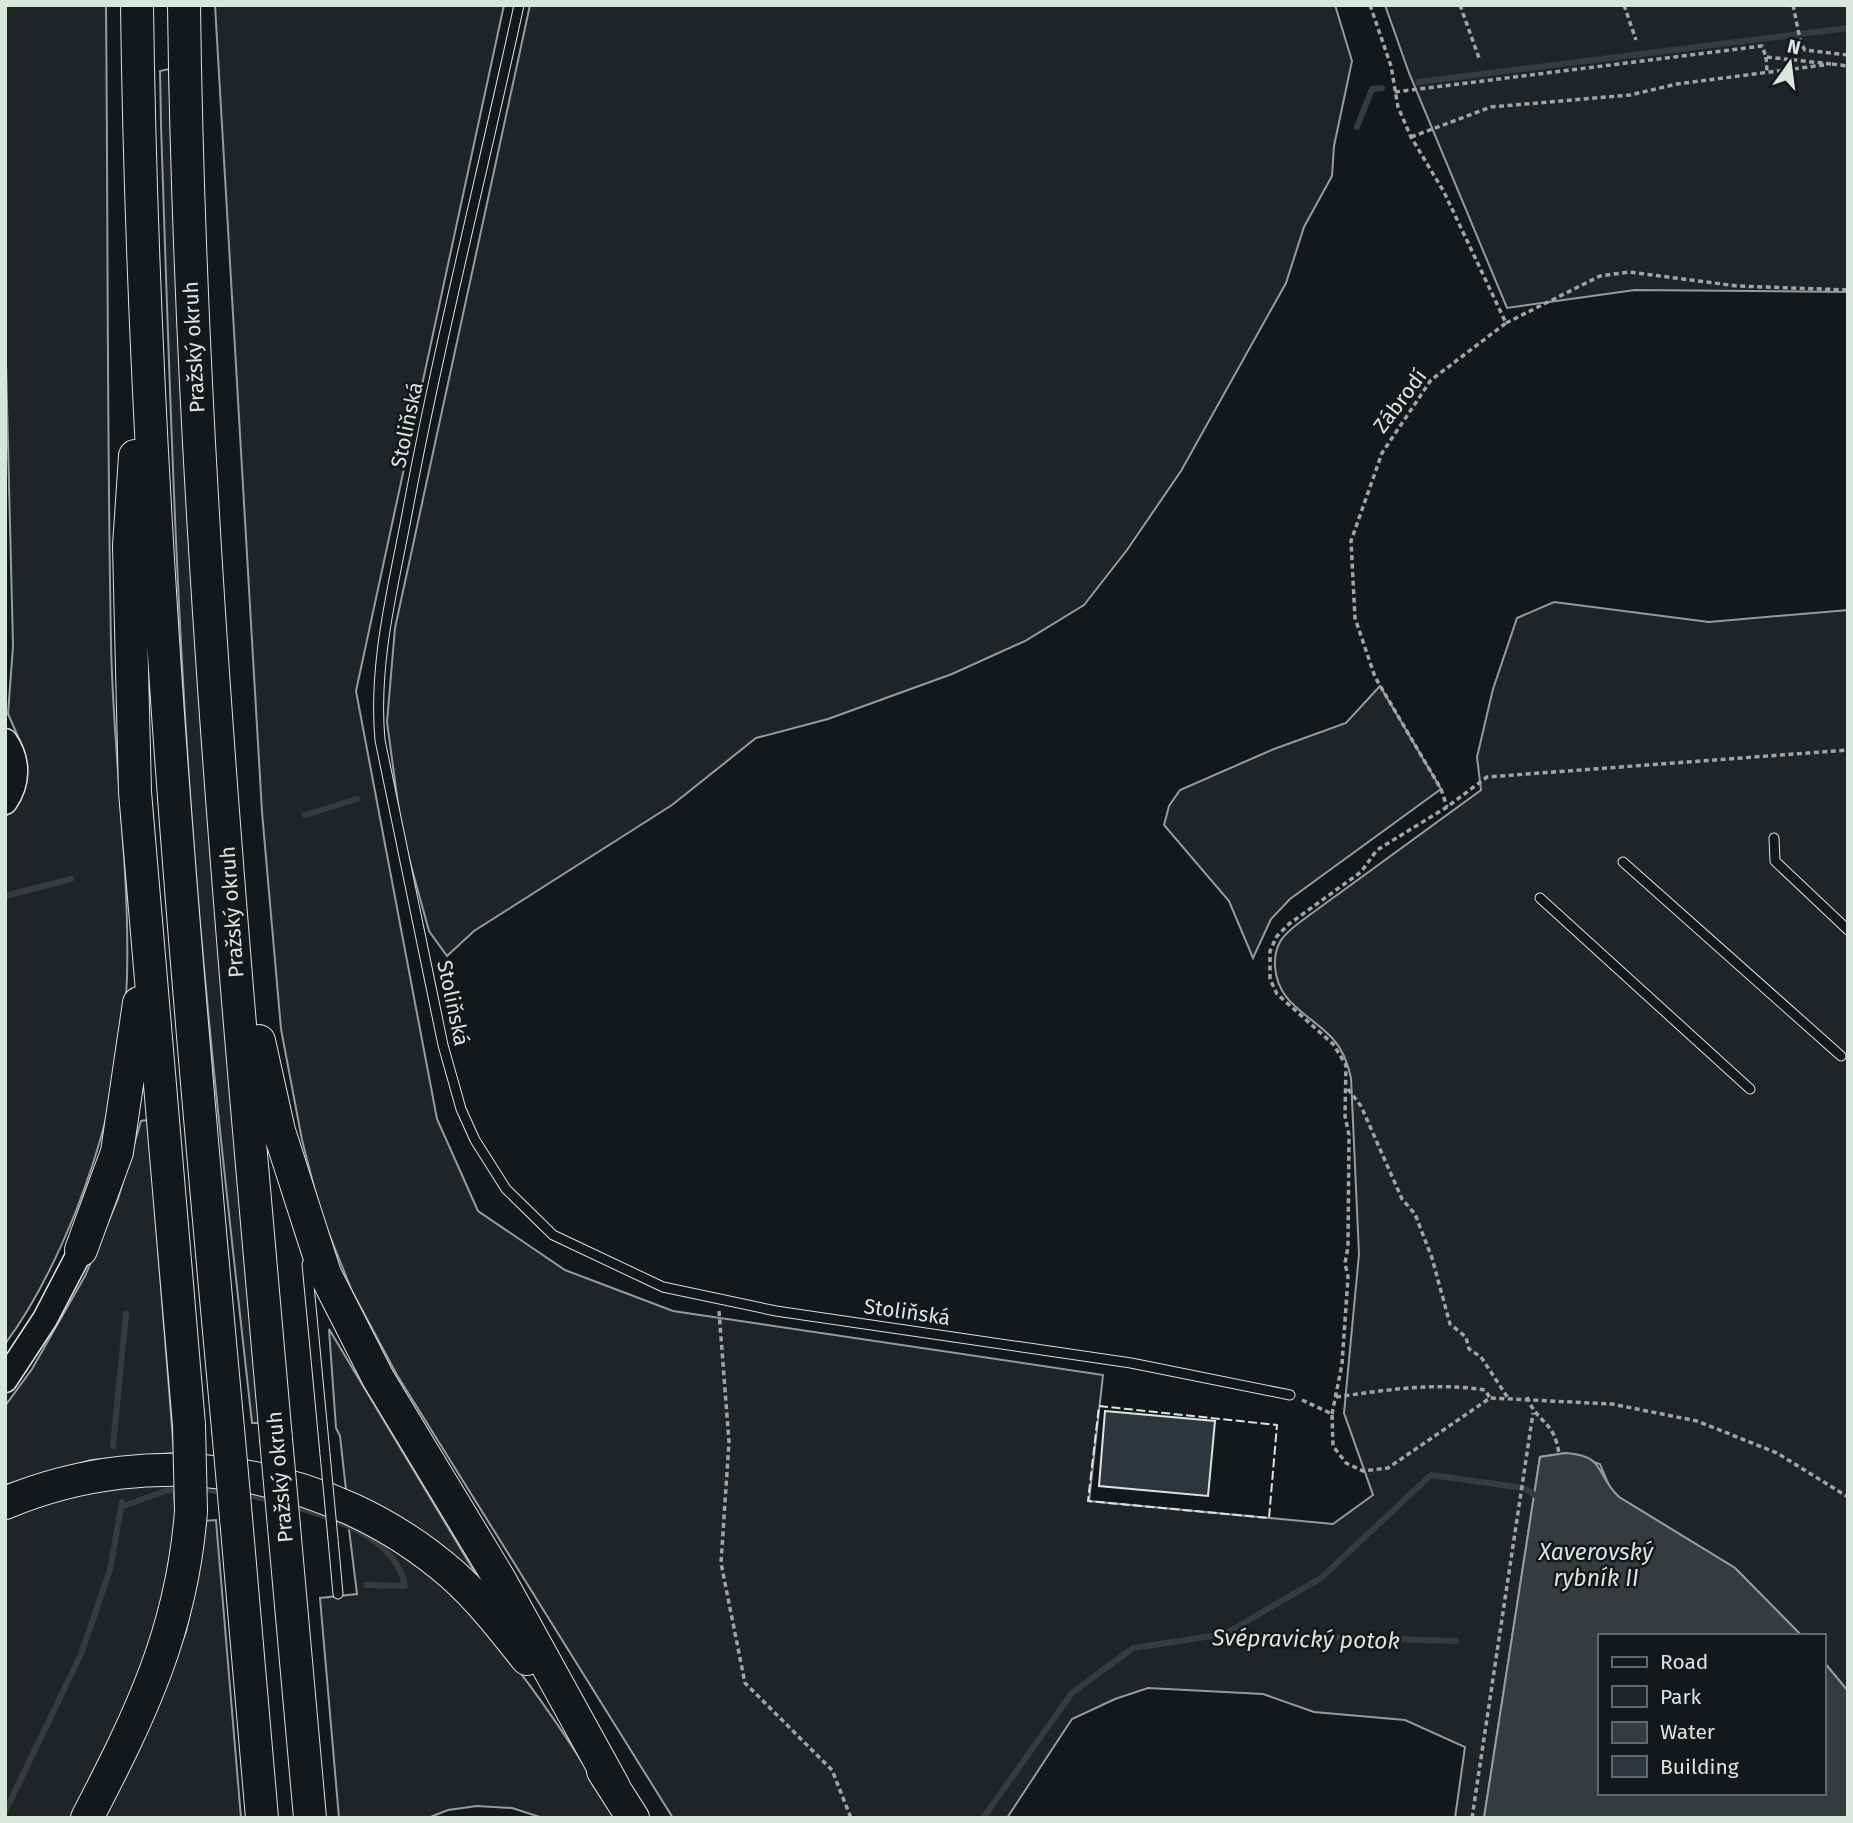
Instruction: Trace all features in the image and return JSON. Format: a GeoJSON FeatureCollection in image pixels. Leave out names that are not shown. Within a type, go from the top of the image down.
{"type":"FeatureCollection","features":[{"type":"Feature","properties":{"kind":"highway"},"geometry":{"type":"LineString","coordinates":[[137,5],[145,312],[178,860],[261,1818]]}},
{"type":"Feature","properties":{"kind":"highway","name":"Pražský okruh"},"geometry":{"type":"LineString","coordinates":[[184,5],[188,218],[200,464],[234,925],[310,1818]]}},
{"type":"Feature","properties":{"kind":"highway"},"geometry":{"type":"LineString","coordinates":[[87,1818],[131,1731],[166,1647],[185,1572],[191,1511],[189,1425],[135,792],[129,560],[145,312]]}},
{"type":"Feature","properties":{"kind":"highway"},"geometry":{"type":"LineString","coordinates":[[234,925],[271,1095],[295,1184],[325,1274],[378,1378],[500,1580],[614,1787]]}},
{"type":"Feature","properties":{"kind":"highway"},"geometry":{"type":"LineString","coordinates":[[81,1250],[117,1152],[147,939]]}},
{"type":"Feature","properties":{"kind":"highway"},"geometry":{"type":"LineString","coordinates":[[5,1503],[79,1480],[167,1469],[223,1471],[262,1478],[349,1508],[412,1544],[473,1595],[539,1674],[633,1818]]}},
{"type":"Feature","properties":{"kind":"main road"},"geometry":{"type":"LineString","coordinates":[[5,802],[13,788],[16,772],[6,741]]}},
{"type":"Feature","properties":{"kind":"main road"},"geometry":{"type":"LineString","coordinates":[[5,1380],[45,1319],[81,1250]]}},
{"type":"Feature","properties":{"kind":"lane","name":"Stoliňská"},"geometry":{"type":"LineString","coordinates":[[519,5],[420,447],[381,654],[377,712],[380,740],[443,1045],[461,1109],[475,1140],[506,1189],[554,1235],[663,1287],[776,1311],[1131,1363],[1290,1395]]}},
{"type":"Feature","properties":{"kind":"lane"},"geometry":{"type":"LineString","coordinates":[[1773,838],[1775,861],[1848,930]]}},
{"type":"Feature","properties":{"kind":"lane"},"geometry":{"type":"LineString","coordinates":[[1623,862],[1841,1056]]}},
{"type":"Feature","properties":{"kind":"lane"},"geometry":{"type":"LineString","coordinates":[[1540,898],[1750,1089]]}},
{"type":"Feature","properties":{"kind":"lane"},"geometry":{"type":"LineString","coordinates":[[295,1184],[304,1246]]}},
{"type":"Feature","properties":{"kind":"lane"},"geometry":{"type":"LineString","coordinates":[[306,1259],[314,1309],[338,1594]]}},
{"type":"Feature","properties":{"kind":"path"},"geometry":{"type":"LineString","coordinates":[[1370,5],[1411,137],[1444,192],[1506,323]]}},
{"type":"Feature","properties":{"kind":"path"},"geometry":{"type":"LineString","coordinates":[[1460,5],[1479,58]]}},
{"type":"Feature","properties":{"kind":"path"},"geometry":{"type":"LineString","coordinates":[[1624,5],[1636,40]]}},
{"type":"Feature","properties":{"kind":"path"},"geometry":{"type":"LineString","coordinates":[[1793,5],[1801,44],[1805,50],[1848,55]]}},
{"type":"Feature","properties":{"kind":"path"},"geometry":{"type":"LineString","coordinates":[[1395,92],[1762,46],[1767,72]]}},
{"type":"Feature","properties":{"kind":"path"},"geometry":{"type":"LineString","coordinates":[[1766,57],[1848,66]]}},
{"type":"Feature","properties":{"kind":"path"},"geometry":{"type":"LineString","coordinates":[[1411,137],[1491,107],[1630,95],[1677,84],[1831,64]]}},
{"type":"Feature","properties":{"kind":"path","name":"Zábrodí"},"geometry":{"type":"LineString","coordinates":[[1447,807],[1441,789],[1375,677],[1355,618],[1351,541],[1382,453],[1431,380],[1506,323],[1600,276],[1629,272],[1737,286],[1848,290]]}},
{"type":"Feature","properties":{"kind":"path"},"geometry":{"type":"LineString","coordinates":[[1848,750],[1487,777],[1447,807],[1377,850],[1361,872],[1289,924],[1277,936],[1270,951],[1270,979],[1277,993],[1333,1044],[1346,1065],[1348,1248],[1345,1263],[1348,1277],[1342,1364],[1332,1414],[1333,1446],[1346,1463],[1363,1471],[1388,1468],[1490,1398],[1527,1398],[1612,1404],[1698,1421],[1777,1453],[1848,1497]]}},
{"type":"Feature","properties":{"kind":"path"},"geometry":{"type":"LineString","coordinates":[[1348,1088],[1361,1106],[1402,1199],[1415,1214],[1432,1258],[1450,1324],[1466,1338],[1469,1349],[1481,1357],[1507,1398]]}},
{"type":"Feature","properties":{"kind":"path"},"geometry":{"type":"LineString","coordinates":[[718,1298],[729,1442],[721,1563],[745,1683],[832,1770],[852,1818]]}},
{"type":"Feature","properties":{"kind":"path"},"geometry":{"type":"LineString","coordinates":[[1335,1397],[1412,1387],[1464,1387],[1485,1390],[1490,1398]]}},
{"type":"Feature","properties":{"kind":"path"},"geometry":{"type":"LineString","coordinates":[[1290,1395],[1332,1414]]}},
{"type":"Feature","properties":{"kind":"path"},"geometry":{"type":"LineString","coordinates":[[1472,1818],[1533,1413],[1527,1398]]}},
{"type":"Feature","properties":{"kind":"path"},"geometry":{"type":"LineString","coordinates":[[1533,1413],[1549,1424],[1559,1454]]}},
{"type":"Feature","properties":{"kind":"green space"},"geometry":{"type":"Polygon","coordinates":[[[5,5],[106,5],[111,643],[124,852],[127,978],[117,1067],[96,1155],[76,1211],[53,1263],[36,1297],[5,1344],[5,817],[15,807],[27,769],[24,750],[8,714],[13,646],[5,323],[5,5]]]}},
{"type":"Feature","properties":{"kind":"green space"},"geometry":{"type":"Polygon","coordinates":[[[215,5],[504,5],[356,691],[437,1119],[478,1211],[565,1270],[673,1311],[1103,1375],[1089,1501],[1333,1524],[1373,1495],[1344,1413],[1359,1254],[1351,1078],[1345,1057],[1337,1043],[1296,1007],[1282,990],[1275,966],[1276,952],[1281,941],[1294,927],[1481,790],[1477,757],[1493,689],[1517,618],[1554,602],[1709,622],[1848,610],[1848,1691],[1825,1663],[1825,1634],[1800,1634],[1735,1568],[1619,1497],[1610,1488],[1600,1464],[1566,1453],[1540,1457],[1484,1818],[1455,1818],[1465,1747],[1405,1720],[1314,1712],[1263,1694],[1148,1688],[1115,1699],[1072,1719],[1007,1818],[673,1818],[397,1375],[352,1291],[321,1214],[302,1140],[281,1029],[262,812],[215,5]]]}},
{"type":"Feature","properties":{"kind":"green space"},"geometry":{"type":"Polygon","coordinates":[[[530,5],[1335,5],[1352,61],[1334,146],[1332,176],[1304,227],[1286,283],[1181,471],[1127,550],[1084,605],[1025,641],[952,674],[828,719],[756,738],[672,805],[474,931],[447,956],[429,931],[402,833],[387,722],[395,628],[530,5]]]}},
{"type":"Feature","properties":{"kind":"green space"},"geometry":{"type":"Polygon","coordinates":[[[1385,5],[1848,5],[1848,292],[1635,290],[1507,308],[1409,73],[1385,5]]]}},
{"type":"Feature","properties":{"kind":"green space"},"geometry":{"type":"Polygon","coordinates":[[[169,69],[177,295],[259,1423],[252,1423],[213,1066],[194,851],[182,670],[161,125],[160,71],[169,69]]]}},
{"type":"Feature","properties":{"kind":"green space"},"geometry":{"type":"Polygon","coordinates":[[[1380,686],[1441,789],[1290,899],[1271,919],[1253,958],[1229,901],[1164,825],[1169,806],[1180,790],[1274,749],[1346,723],[1380,686]]]}},
{"type":"Feature","properties":{"kind":"green space"},"geometry":{"type":"Polygon","coordinates":[[[148,1120],[174,1453],[91,1460],[5,1485],[5,1406],[32,1369],[85,1276],[118,1199],[141,1121],[148,1120]]]}},
{"type":"Feature","properties":{"kind":"green space"},"geometry":{"type":"Polygon","coordinates":[[[329,1329],[480,1581],[418,1531],[346,1490],[340,1436],[336,1428],[329,1329]]]}},
{"type":"Feature","properties":{"kind":"green space"},"geometry":{"type":"Polygon","coordinates":[[[173,1480],[176,1539],[161,1612],[136,1683],[104,1751],[70,1818],[5,1818],[5,1517],[68,1494],[173,1480]]]}},
{"type":"Feature","properties":{"kind":"green space"},"geometry":{"type":"Polygon","coordinates":[[[216,1520],[241,1818],[103,1818],[143,1734],[186,1632],[198,1574],[203,1521],[216,1520]]]}},
{"type":"Feature","properties":{"kind":"green space"},"geometry":{"type":"Polygon","coordinates":[[[348,1521],[407,1557],[470,1613],[549,1712],[618,1818],[543,1818],[512,1808],[477,1806],[448,1810],[428,1818],[339,1818],[320,1598],[357,1594],[348,1521]]]}},
{"type":"Feature","properties":{"kind":"water","name":"Xaverovský rybník II"},"geometry":{"type":"Polygon","coordinates":[[[1566,1453],[1594,1462],[1619,1497],[1735,1568],[1800,1634],[1598,1634],[1598,1795],[1825,1795],[1825,1663],[1848,1691],[1848,1818],[1484,1818],[1540,1457],[1566,1453]]]}},
{"type":"Feature","properties":{"kind":"building"},"geometry":{"type":"Polygon","coordinates":[[[1105,1411],[1215,1421],[1208,1496],[1099,1486],[1105,1411]]]}},
{"type":"Feature","properties":{"kind":"waterway"},"geometry":{"type":"LineString","coordinates":[[1418,82],[1848,28]]}},
{"type":"Feature","properties":{"kind":"waterway"},"geometry":{"type":"LineString","coordinates":[[1357,127],[1372,89],[1382,88]]}},
{"type":"Feature","properties":{"kind":"waterway"},"geometry":{"type":"LineString","coordinates":[[305,815],[357,799]]}},
{"type":"Feature","properties":{"kind":"waterway"},"geometry":{"type":"LineString","coordinates":[[5,896],[71,879]]}},
{"type":"Feature","properties":{"kind":"waterway"},"geometry":{"type":"LineString","coordinates":[[113,1446],[126,1314]]}},
{"type":"Feature","properties":{"kind":"waterway"},"geometry":{"type":"LineString","coordinates":[[1225,1634],[1321,1578],[1431,1475],[1524,1488],[1541,1499]]}},
{"type":"Feature","properties":{"kind":"waterway"},"geometry":{"type":"LineString","coordinates":[[121,1507],[168,1490],[182,1489]]}},
{"type":"Feature","properties":{"kind":"waterway"},"geometry":{"type":"LineString","coordinates":[[200,1489],[224,1492]]}},
{"type":"Feature","properties":{"kind":"waterway"},"geometry":{"type":"LineString","coordinates":[[242,1494],[272,1500]]}},
{"type":"Feature","properties":{"kind":"waterway"},"geometry":{"type":"LineString","coordinates":[[5,1812],[81,1654],[110,1570],[122,1502]]}},
{"type":"Feature","properties":{"kind":"waterway"},"geometry":{"type":"LineString","coordinates":[[293,1506],[344,1524],[377,1543],[400,1569],[405,1586],[367,1585]]}},
{"type":"Feature","properties":{"kind":"waterway","name":"Svépravický potok"},"geometry":{"type":"LineString","coordinates":[[983,1818],[1072,1693],[1133,1648],[1225,1634],[1456,1641]]}},
{"type":"Feature","properties":{"kind":"fence"},"geometry":{"type":"LineString","coordinates":[[1099,1406],[1277,1425],[1269,1518],[1088,1501],[1099,1406]]}}]}
